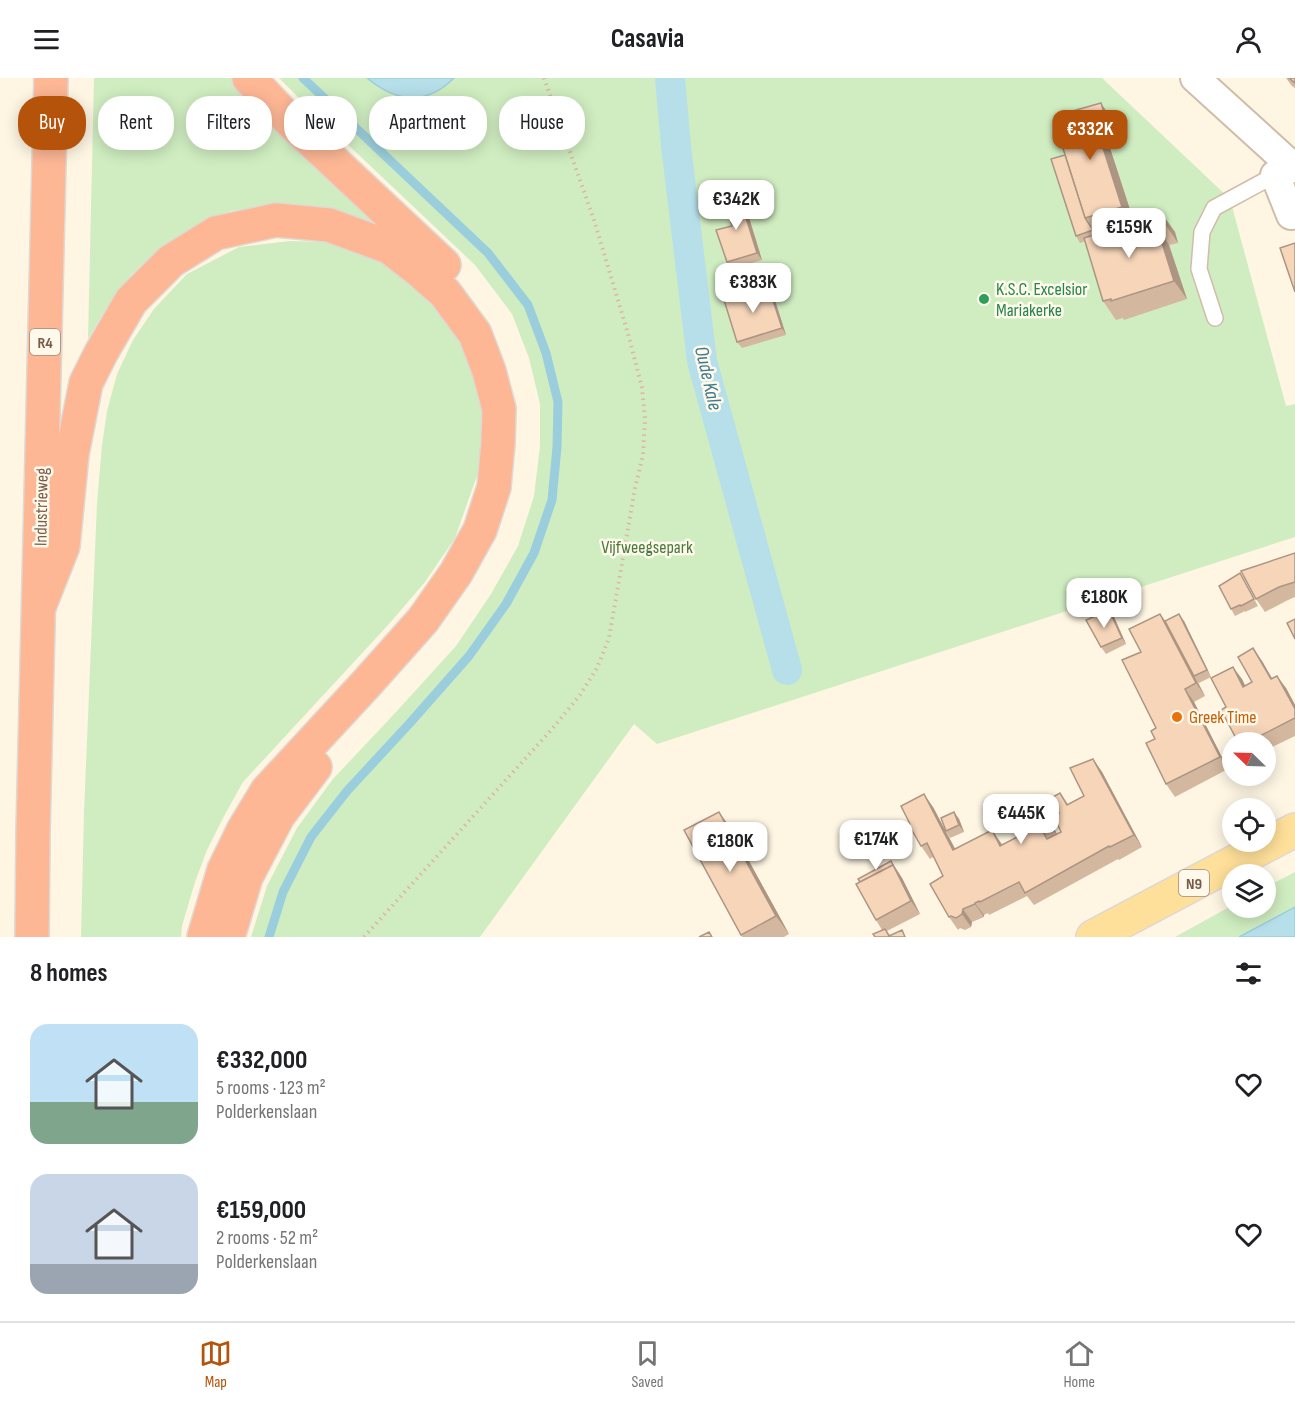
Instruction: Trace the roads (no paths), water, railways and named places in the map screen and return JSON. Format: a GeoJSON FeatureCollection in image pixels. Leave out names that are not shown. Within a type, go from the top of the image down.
{"type":"FeatureCollection","features":[{"type":"Feature","properties":{"kind":"highway","name":"Industrieweg"},"geometry":{"type":"LineString","coordinates":[[32,937],[51,78]]}},
{"type":"Feature","properties":{"kind":"highway"},"geometry":{"type":"LineString","coordinates":[[228,937],[246,877],[278,816],[316,765],[380,698],[438,632],[472,583],[498,538],[513,492],[518,444],[518,406],[508,365],[493,324],[459,280],[287,118],[249,78]]}},
{"type":"Feature","properties":{"kind":"highway"},"geometry":{"type":"LineString","coordinates":[[39,607],[63,546],[72,454],[86,383],[131,301],[171,261],[216,233],[276,220],[329,225],[389,247],[445,293],[475,334],[489,370],[499,409],[494,488],[480,530],[456,573],[423,620],[267,791],[244,829],[224,870],[204,937]]}},
{"type":"Feature","properties":{"kind":"main road","name":"N9"},"geometry":{"type":"LineString","coordinates":[[1093,937],[1295,830]]}},
{"type":"Feature","properties":{"kind":"street"},"geometry":{"type":"LineString","coordinates":[[1195,78],[1288,170],[1291,215],[1295,213]]}},
{"type":"Feature","properties":{"kind":"lane"},"geometry":{"type":"LineString","coordinates":[[1215,318],[1199,269],[1202,232],[1214,208],[1288,170]]}},
{"type":"Feature","properties":{"kind":"water"},"geometry":{"type":"Polygon","coordinates":[[[367,78],[454,78],[443,87],[425,96],[400,96],[367,78]]]}},
{"type":"Feature","properties":{"kind":"water"},"geometry":{"type":"Polygon","coordinates":[[[1295,907],[1295,937],[1239,937],[1276,918],[1295,907]]]}},
{"type":"Feature","properties":{"kind":"waterway"},"geometry":{"type":"LineString","coordinates":[[269,937],[283,892],[311,837],[347,791],[469,656],[506,604],[534,553],[552,500],[557,447],[558,402],[546,353],[528,305],[488,253],[303,78]]}},
{"type":"Feature","properties":{"kind":"waterway","name":"Oude Kale"},"geometry":{"type":"LineString","coordinates":[[670,78],[702,361],[787,670]]}},
{"type":"Feature","properties":{"kind":"place","name":"K.S.C. Excelsior Mariakerke"},"geometry":{"type":"Point","coordinates":[984,299]}},
{"type":"Feature","properties":{"kind":"place","name":"Greek Time"},"geometry":{"type":"Point","coordinates":[1177,717]}},
{"type":"Feature","properties":{"kind":"park label","name":"Vijfweegsepark"},"geometry":{"type":"Point","coordinates":[647,547]}}]}
